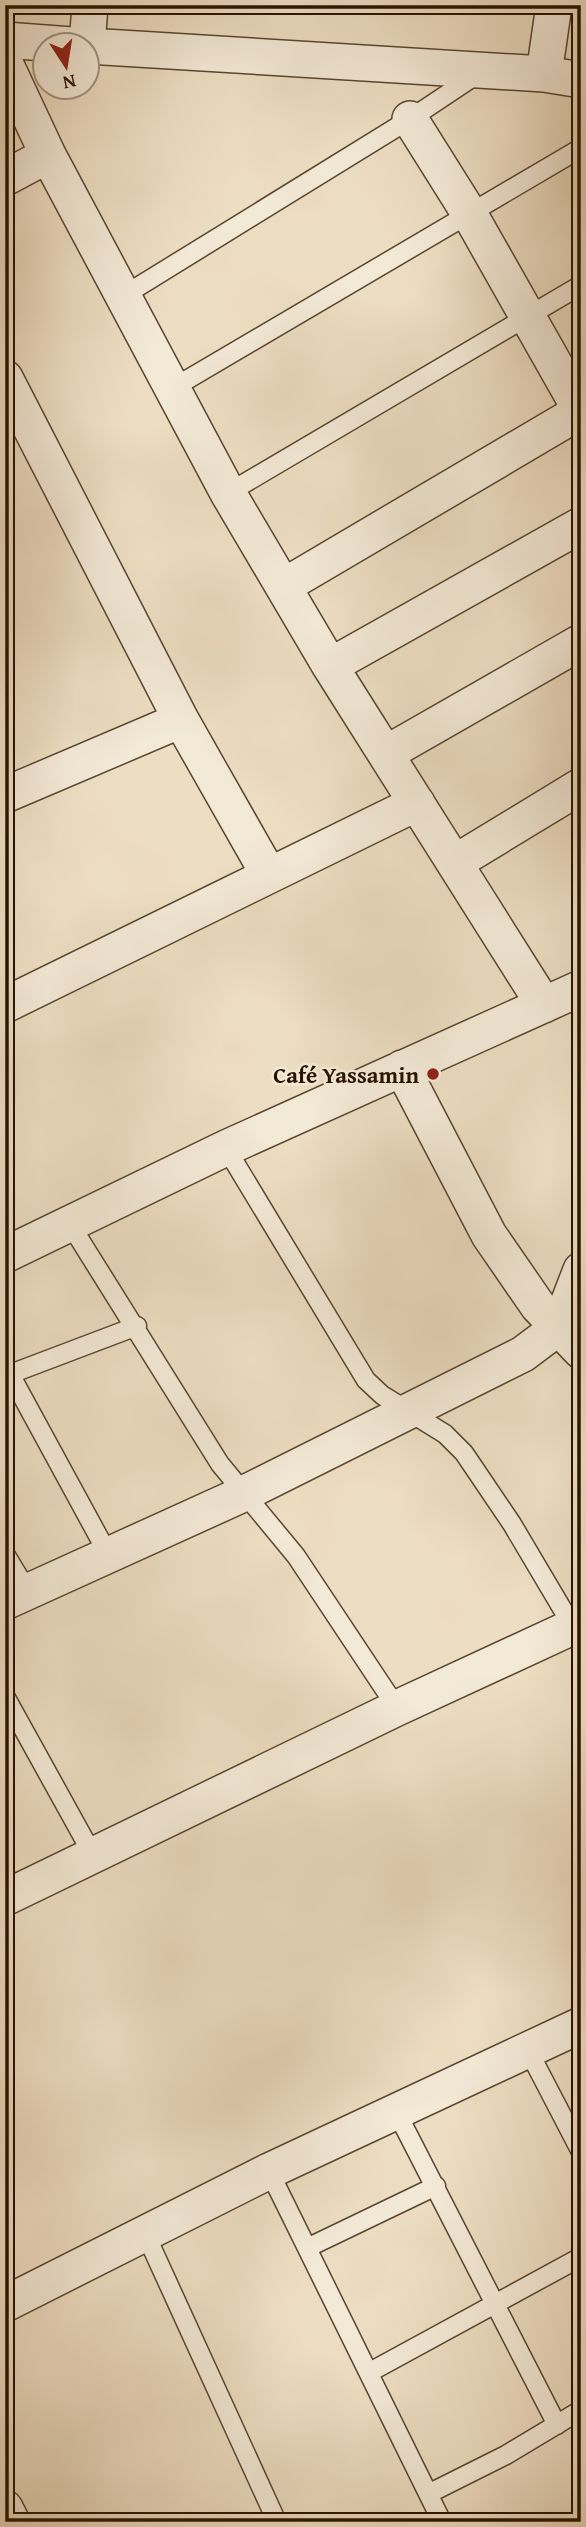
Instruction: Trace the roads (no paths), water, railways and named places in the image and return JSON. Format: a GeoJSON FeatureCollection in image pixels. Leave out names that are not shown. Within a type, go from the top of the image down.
{"type":"FeatureCollection","features":[{"type":"Feature","properties":{"kind":"street"},"geometry":{"type":"LineString","coordinates":[[88,32],[90,5]]}},
{"type":"Feature","properties":{"kind":"street"},"geometry":{"type":"LineString","coordinates":[[544,74],[554,5]]}},
{"type":"Feature","properties":{"kind":"street"},"geometry":{"type":"LineString","coordinates":[[5,40],[32,42]]}},
{"type":"Feature","properties":{"kind":"street"},"geometry":{"type":"LineString","coordinates":[[102,47],[544,74],[581,79]]}},
{"type":"Feature","properties":{"kind":"street"},"geometry":{"type":"LineString","coordinates":[[5,62],[48,155],[228,493],[330,666],[387,752],[544,1005]]}},
{"type":"Feature","properties":{"kind":"street"},"geometry":{"type":"LineString","coordinates":[[284,586],[581,411],[468,213],[410,120]]}},
{"type":"Feature","properties":{"kind":"street"},"geometry":{"type":"LineString","coordinates":[[5,177],[48,155]]}},
{"type":"Feature","properties":{"kind":"street"},"geometry":{"type":"LineString","coordinates":[[9,393],[181,720],[269,875]]}},
{"type":"Feature","properties":{"kind":"street"},"geometry":{"type":"LineString","coordinates":[[330,666],[581,525]]}},
{"type":"Feature","properties":{"kind":"street"},"geometry":{"type":"LineString","coordinates":[[387,752],[581,642]]}},
{"type":"Feature","properties":{"kind":"street"},"geometry":{"type":"LineString","coordinates":[[5,795],[181,720]]}},
{"type":"Feature","properties":{"kind":"street"},"geometry":{"type":"LineString","coordinates":[[456,862],[581,786]]}},
{"type":"Feature","properties":{"kind":"street"},"geometry":{"type":"LineString","coordinates":[[5,1005],[417,803]]}},
{"type":"Feature","properties":{"kind":"street"},"geometry":{"type":"LineString","coordinates":[[7,1251],[70,1224],[226,1148],[581,988]]}},
{"type":"Feature","properties":{"kind":"street"},"geometry":{"type":"LineString","coordinates":[[402,1068],[489,1235],[524,1287],[570,1339]]}},
{"type":"Feature","properties":{"kind":"street"},"geometry":{"type":"LineString","coordinates":[[570,1339],[581,1270]]}},
{"type":"Feature","properties":{"kind":"street"},"geometry":{"type":"LineString","coordinates":[[17,1597],[243,1493],[409,1413],[523,1354],[570,1339]]}},
{"type":"Feature","properties":{"kind":"street"},"geometry":{"type":"LineString","coordinates":[[5,1898],[397,1708],[578,1629]]}},
{"type":"Feature","properties":{"kind":"street"},"geometry":{"type":"LineString","coordinates":[[5,2304],[269,2171],[581,2025]]}},
{"type":"Feature","properties":{"kind":"street"},"geometry":{"type":"LineString","coordinates":[[5,2508],[12,2522]]}},
{"type":"Feature","properties":{"kind":"lane"},"geometry":{"type":"LineString","coordinates":[[123,296],[410,120],[482,71]]}},
{"type":"Feature","properties":{"kind":"lane"},"geometry":{"type":"LineString","coordinates":[[173,388],[581,148]]}},
{"type":"Feature","properties":{"kind":"lane"},"geometry":{"type":"LineString","coordinates":[[228,493],[581,285]]}},
{"type":"Feature","properties":{"kind":"lane"},"geometry":{"type":"LineString","coordinates":[[226,1148],[366,1380],[409,1413],[445,1434],[464,1454],[578,1629]]}},
{"type":"Feature","properties":{"kind":"lane"},"geometry":{"type":"LineString","coordinates":[[70,1224],[220,1464],[296,1556],[397,1708]]}},
{"type":"Feature","properties":{"kind":"lane"},"geometry":{"type":"LineString","coordinates":[[108,1554],[7,1375],[136,1326]]}},
{"type":"Feature","properties":{"kind":"lane"},"geometry":{"type":"LineString","coordinates":[[5,1554],[17,1597]]}},
{"type":"Feature","properties":{"kind":"lane"},"geometry":{"type":"LineString","coordinates":[[5,1696],[93,1857]]}},
{"type":"Feature","properties":{"kind":"lane"},"geometry":{"type":"LineString","coordinates":[[528,2050],[581,2152]]}},
{"type":"Feature","properties":{"kind":"lane"},"geometry":{"type":"LineString","coordinates":[[397,2113],[557,2425]]}},
{"type":"Feature","properties":{"kind":"lane"},"geometry":{"type":"LineString","coordinates":[[269,2171],[309,2247],[442,2522]]}},
{"type":"Feature","properties":{"kind":"lane"},"geometry":{"type":"LineString","coordinates":[[309,2247],[436,2186]]}},
{"type":"Feature","properties":{"kind":"lane"},"geometry":{"type":"LineString","coordinates":[[146,2235],[277,2522]]}},
{"type":"Feature","properties":{"kind":"lane"},"geometry":{"type":"LineString","coordinates":[[370,2372],[581,2257]]}},
{"type":"Feature","properties":{"kind":"lane"},"geometry":{"type":"LineString","coordinates":[[430,2493],[506,2455],[581,2410]]}},
{"type":"Feature","properties":{"kind":"place","name":"Café Yassamin"},"geometry":{"type":"Point","coordinates":[433,1074]}}]}
